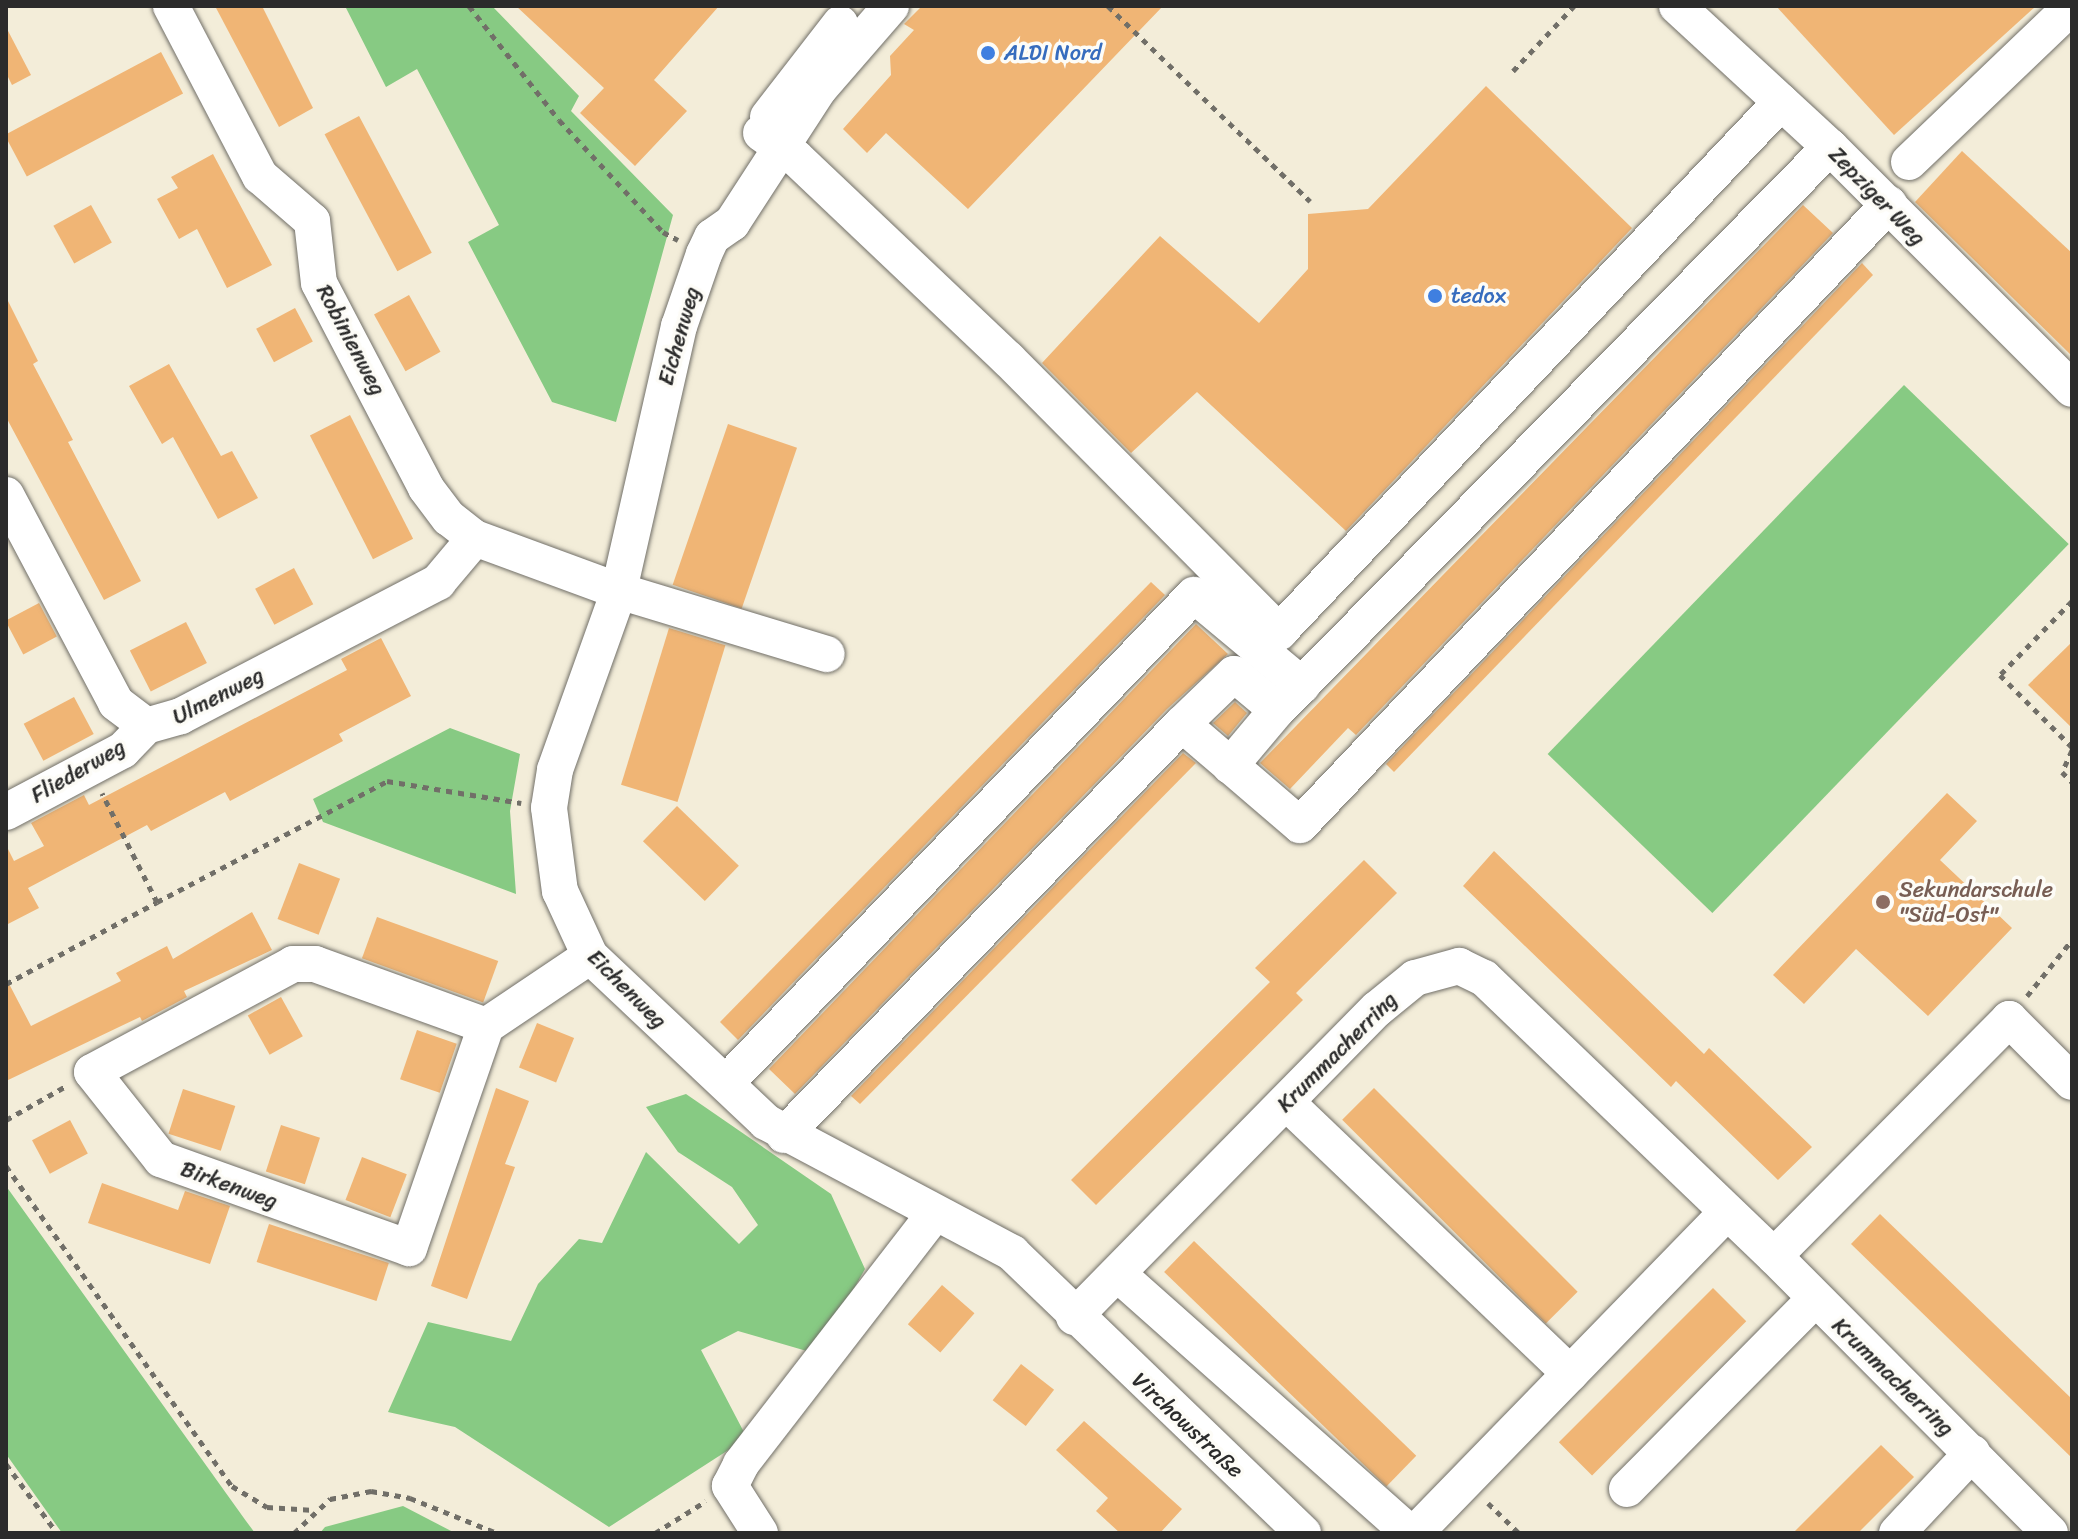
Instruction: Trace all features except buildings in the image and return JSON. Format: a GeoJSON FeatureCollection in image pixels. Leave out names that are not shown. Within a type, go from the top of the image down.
{"type":"FeatureCollection","features":[{"type":"Feature","properties":{"kind":"street","name":"Robinienweg"},"geometry":{"type":"LineString","coordinates":[[171,6],[260,176],[312,221],[319,283],[426,488],[449,518],[475,538],[619,591],[827,654]]}},
{"type":"Feature","properties":{"kind":"street","name":"Eichenweg"},"geometry":{"type":"LineString","coordinates":[[768,138],[891,6]]}},
{"type":"Feature","properties":{"kind":"street","name":"Zepziger Weg"},"geometry":{"type":"LineString","coordinates":[[1677,6],[1889,204],[2072,389]]}},
{"type":"Feature","properties":{"kind":"street"},"geometry":{"type":"LineString","coordinates":[[1909,162],[2072,6]]}},
{"type":"Feature","properties":{"kind":"street","name":"Eichenweg"},"geometry":{"type":"LineString","coordinates":[[843,11],[768,138],[732,223],[708,246],[679,326],[619,591],[555,770],[549,808],[560,891],[590,956],[784,1135],[934,1214],[972,1228],[1012,1253],[1074,1317]]}},
{"type":"Feature","properties":{"kind":"street"},"geometry":{"type":"LineString","coordinates":[[768,138],[1008,359],[1279,632],[1781,102]]}},
{"type":"Feature","properties":{"kind":"street"},"geometry":{"type":"LineString","coordinates":[[1230,766],[1277,710],[1830,147]]}},
{"type":"Feature","properties":{"kind":"street"},"geometry":{"type":"LineString","coordinates":[[1182,724],[1300,825],[1889,204]]}},
{"type":"Feature","properties":{"kind":"street","name":"Ulmenweg"},"geometry":{"type":"LineString","coordinates":[[6,495],[116,703],[146,726],[181,716],[438,582],[475,538]]}},
{"type":"Feature","properties":{"kind":"street"},"geometry":{"type":"LineString","coordinates":[[726,1083],[1194,595],[1302,685]]}},
{"type":"Feature","properties":{"kind":"street"},"geometry":{"type":"LineString","coordinates":[[784,1135],[1234,674],[1277,710]]}},
{"type":"Feature","properties":{"kind":"street","name":"Fliederweg"},"geometry":{"type":"LineString","coordinates":[[6,812],[123,750],[146,726]]}},
{"type":"Feature","properties":{"kind":"street"},"geometry":{"type":"LineString","coordinates":[[92,1072],[304,962],[486,1026],[590,956]]}},
{"type":"Feature","properties":{"kind":"street","name":"Krummacherring"},"geometry":{"type":"LineString","coordinates":[[1074,1317],[1119,1275],[1377,1009],[1415,978],[1459,966],[1484,978],[1725,1214],[1774,1256],[1814,1300],[2050,1533]]}},
{"type":"Feature","properties":{"kind":"street"},"geometry":{"type":"LineString","coordinates":[[1774,1256],[2009,1019],[2072,1082]]}},
{"type":"Feature","properties":{"kind":"street","name":"Birkenweg"},"geometry":{"type":"LineString","coordinates":[[92,1072],[161,1159],[409,1248],[486,1026]]}},
{"type":"Feature","properties":{"kind":"street"},"geometry":{"type":"LineString","coordinates":[[1286,1102],[1570,1373]]}},
{"type":"Feature","properties":{"kind":"street"},"geometry":{"type":"LineString","coordinates":[[760,1533],[730,1486],[741,1464],[934,1214]]}},
{"type":"Feature","properties":{"kind":"street"},"geometry":{"type":"LineString","coordinates":[[1119,1275],[1412,1533],[1725,1214]]}},
{"type":"Feature","properties":{"kind":"street","name":"Krummacherring"},"geometry":{"type":"LineString","coordinates":[[1627,1489],[1814,1300]]}},
{"type":"Feature","properties":{"kind":"street","name":"Virchowstraße"},"geometry":{"type":"LineString","coordinates":[[1074,1317],[1303,1533]]}},
{"type":"Feature","properties":{"kind":"street","name":"Krummacherring"},"geometry":{"type":"LineString","coordinates":[[1897,1533],[1972,1453]]}},
{"type":"Feature","properties":{"kind":"path"},"geometry":{"type":"LineString","coordinates":[[469,6],[559,120],[663,232],[708,246]]}},
{"type":"Feature","properties":{"kind":"path"},"geometry":{"type":"LineString","coordinates":[[1108,6],[1310,201]]}},
{"type":"Feature","properties":{"kind":"path"},"geometry":{"type":"LineString","coordinates":[[1513,71],[1574,6]]}},
{"type":"Feature","properties":{"kind":"path"},"geometry":{"type":"LineString","coordinates":[[2072,601],[2000,675],[2072,748],[2062,772],[2072,782]]}},
{"type":"Feature","properties":{"kind":"path"},"geometry":{"type":"LineString","coordinates":[[89,767],[157,902]]}},
{"type":"Feature","properties":{"kind":"path"},"geometry":{"type":"LineString","coordinates":[[6,984],[387,781],[549,808]]}},
{"type":"Feature","properties":{"kind":"path"},"geometry":{"type":"LineString","coordinates":[[2009,1019],[2072,940]]}},
{"type":"Feature","properties":{"kind":"path"},"geometry":{"type":"LineString","coordinates":[[6,1120],[92,1072]]}},
{"type":"Feature","properties":{"kind":"path"},"geometry":{"type":"LineString","coordinates":[[6,1166],[232,1486],[267,1507],[314,1510]]}},
{"type":"Feature","properties":{"kind":"path"},"geometry":{"type":"LineString","coordinates":[[6,1464],[57,1533]]}},
{"type":"Feature","properties":{"kind":"path"},"geometry":{"type":"LineString","coordinates":[[1465,1480],[1519,1533]]}},
{"type":"Feature","properties":{"kind":"path"},"geometry":{"type":"LineString","coordinates":[[655,1533],[730,1486]]}},
{"type":"Feature","properties":{"kind":"path"},"geometry":{"type":"LineString","coordinates":[[294,1533],[314,1510],[348,1493],[395,1493],[497,1533]]}},
{"type":"Feature","properties":{"kind":"green space"},"geometry":{"type":"Polygon","coordinates":[[[345,6],[492,6],[579,96],[571,111],[673,215],[616,422],[552,402],[468,242],[499,225],[417,69],[386,87],[345,6]]]}},
{"type":"Feature","properties":{"kind":"green space"},"geometry":{"type":"Polygon","coordinates":[[[1904,385],[2069,544],[1712,913],[1548,754],[1904,385]]]}},
{"type":"Feature","properties":{"kind":"green space"},"geometry":{"type":"Polygon","coordinates":[[[450,728],[520,754],[510,811],[516,894],[323,822],[313,799],[450,728]]]}},
{"type":"Feature","properties":{"kind":"green space"},"geometry":{"type":"Polygon","coordinates":[[[686,1094],[831,1194],[865,1269],[817,1354],[738,1331],[701,1350],[747,1438],[609,1527],[455,1427],[388,1412],[428,1322],[511,1341],[538,1284],[579,1239],[602,1243],[646,1152],[739,1244],[758,1225],[732,1187],[678,1152],[646,1107],[686,1094]]]}},
{"type":"Feature","properties":{"kind":"green space"},"geometry":{"type":"Polygon","coordinates":[[[6,1186],[255,1533],[62,1533],[6,1454],[6,1186]]]}},
{"type":"Feature","properties":{"kind":"green space"},"geometry":{"type":"Polygon","coordinates":[[[403,1506],[455,1533],[320,1533],[325,1527],[403,1506]]]}},
{"type":"Feature","properties":{"kind":"place","name":"ALDI Nord"},"geometry":{"type":"Point","coordinates":[988,53]}},
{"type":"Feature","properties":{"kind":"place","name":"tedox"},"geometry":{"type":"Point","coordinates":[1435,296]}},
{"type":"Feature","properties":{"kind":"place","name":"Sekundarschule \"Süd-Ost\""},"geometry":{"type":"Point","coordinates":[1883,902]}}]}
